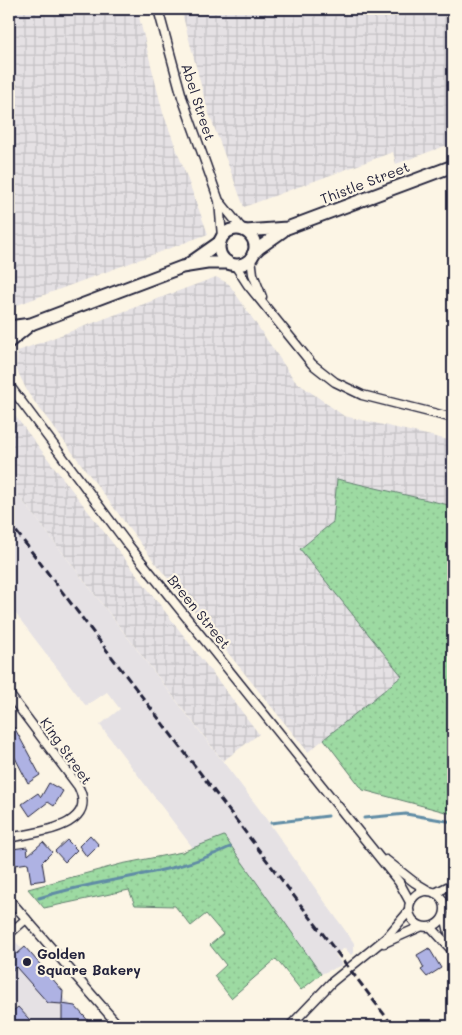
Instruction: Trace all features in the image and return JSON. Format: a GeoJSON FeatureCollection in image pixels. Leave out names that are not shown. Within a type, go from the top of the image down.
{"type":"FeatureCollection","features":[{"type":"Feature","properties":{"kind":"street","name":"Abel Street"},"geometry":{"type":"LineString","coordinates":[[158,9],[182,97],[219,201],[221,240]]}},
{"type":"Feature","properties":{"kind":"street","name":"Thistle Street"},"geometry":{"type":"LineString","coordinates":[[252,256],[259,248],[287,228],[453,166]]}},
{"type":"Feature","properties":{"kind":"street","name":"Abel Street"},"geometry":{"type":"LineString","coordinates":[[219,201],[244,231]]}},
{"type":"Feature","properties":{"kind":"street","name":"Thistle Street"},"geometry":{"type":"LineString","coordinates":[[244,231],[287,228]]}},
{"type":"Feature","properties":{"kind":"street"},"geometry":{"type":"LineString","coordinates":[[182,267],[232,230],[244,231],[255,244],[252,256],[253,274],[267,308]]}},
{"type":"Feature","properties":{"kind":"street"},"geometry":{"type":"LineString","coordinates":[[221,240],[221,254],[232,264],[312,364],[335,382],[348,390],[380,401],[453,418]]}},
{"type":"Feature","properties":{"kind":"street"},"geometry":{"type":"LineString","coordinates":[[9,327],[31,324],[182,267],[206,263],[232,264],[247,262],[252,256]]}},
{"type":"Feature","properties":{"kind":"street"},"geometry":{"type":"LineString","coordinates":[[9,342],[31,324]]}},
{"type":"Feature","properties":{"kind":"street","name":"Breen Street"},"geometry":{"type":"LineString","coordinates":[[9,385],[129,546],[405,890],[410,902]]}},
{"type":"Feature","properties":{"kind":"street","name":"King Street"},"geometry":{"type":"LineString","coordinates":[[9,694],[78,786],[83,804],[78,816],[69,822],[9,838]]}},
{"type":"Feature","properties":{"kind":"street","name":"Breen Street"},"geometry":{"type":"LineString","coordinates":[[374,851],[414,882],[433,892]]}},
{"type":"Feature","properties":{"kind":"street"},"geometry":{"type":"LineString","coordinates":[[420,927],[412,921],[409,911],[410,902],[418,893],[433,892],[453,884]]}},
{"type":"Feature","properties":{"kind":"street"},"geometry":{"type":"LineString","coordinates":[[433,892],[443,900],[453,951]]}},
{"type":"Feature","properties":{"kind":"street"},"geometry":{"type":"LineString","coordinates":[[9,899],[119,1026]]}},
{"type":"Feature","properties":{"kind":"street"},"geometry":{"type":"LineString","coordinates":[[374,949],[420,927],[437,925],[453,900]]}},
{"type":"Feature","properties":{"kind":"street"},"geometry":{"type":"LineString","coordinates":[[290,1026],[332,982],[374,949],[409,911]]}},
{"type":"Feature","properties":{"kind":"street"},"geometry":{"type":"LineString","coordinates":[[9,934],[26,919]]}},
{"type":"Feature","properties":{"kind":"street"},"geometry":{"type":"LineString","coordinates":[[432,927],[453,951]]}},
{"type":"Feature","properties":{"kind":"shaded area"},"geometry":{"type":"Polygon","coordinates":[[[9,9],[137,9],[163,113],[208,234],[9,308],[9,9]]]}},
{"type":"Feature","properties":{"kind":"shaded area"},"geometry":{"type":"Polygon","coordinates":[[[181,9],[453,9],[453,143],[396,164],[393,152],[244,207],[207,108],[181,9]]]}},
{"type":"Feature","properties":{"kind":"shaded area"},"geometry":{"type":"Polygon","coordinates":[[[216,277],[229,284],[295,381],[344,416],[453,441],[453,506],[337,479],[333,522],[300,549],[402,676],[308,752],[156,564],[28,393],[16,368],[18,351],[216,277]]]}},
{"type":"Feature","properties":{"kind":"shaded area"},"geometry":{"type":"Polygon","coordinates":[[[9,408],[259,734],[223,761],[9,483],[9,408]]]}},
{"type":"Feature","properties":{"kind":"shaded area"},"geometry":{"type":"Polygon","coordinates":[[[9,483],[257,806],[354,943],[354,952],[351,955],[345,948],[335,954],[342,965],[321,974],[224,837],[193,848],[100,725],[120,709],[107,692],[86,706],[9,605],[9,483]]]}},
{"type":"Feature","properties":{"kind":"shaded area"},"geometry":{"type":"Polygon","coordinates":[[[16,942],[89,1026],[29,1026],[32,1023],[9,997],[9,949],[16,942]]]}},
{"type":"Feature","properties":{"kind":"green space"},"geometry":{"type":"Polygon","coordinates":[[[337,479],[453,506],[453,814],[363,790],[324,739],[402,676],[300,549],[333,522],[337,479]]]}},
{"type":"Feature","properties":{"kind":"green space"},"geometry":{"type":"Polygon","coordinates":[[[224,836],[321,974],[301,990],[276,959],[231,998],[214,976],[226,965],[210,945],[223,934],[206,914],[191,926],[175,906],[135,905],[129,890],[44,908],[28,889],[121,864],[182,852],[224,836]]]}},
{"type":"Feature","properties":{"kind":"building"},"geometry":{"type":"Polygon","coordinates":[[[14,727],[40,775],[28,783],[9,746],[9,729],[14,727]]]}},
{"type":"Feature","properties":{"kind":"building"},"geometry":{"type":"Polygon","coordinates":[[[49,783],[63,791],[54,806],[48,802],[30,816],[22,804],[38,793],[41,797],[49,783]]]}},
{"type":"Feature","properties":{"kind":"building"},"geometry":{"type":"Polygon","coordinates":[[[90,835],[99,845],[87,857],[79,846],[90,835]]]}},
{"type":"Feature","properties":{"kind":"building"},"geometry":{"type":"Polygon","coordinates":[[[67,840],[77,850],[65,862],[55,851],[67,840]]]}},
{"type":"Feature","properties":{"kind":"building"},"geometry":{"type":"Polygon","coordinates":[[[43,842],[52,852],[42,862],[45,880],[31,882],[28,863],[15,865],[12,849],[27,847],[28,855],[43,842]]]}},
{"type":"Feature","properties":{"kind":"building"},"geometry":{"type":"Polygon","coordinates":[[[9,943],[17,954],[25,947],[63,991],[62,1004],[48,1003],[16,967],[9,973],[9,943]]]}},
{"type":"Feature","properties":{"kind":"building"},"geometry":{"type":"Polygon","coordinates":[[[429,948],[441,968],[427,977],[421,970],[424,968],[417,955],[429,948]]]}},
{"type":"Feature","properties":{"kind":"building"},"geometry":{"type":"Polygon","coordinates":[[[62,1004],[75,1006],[93,1026],[62,1026],[62,1004]]]}},
{"type":"Feature","properties":{"kind":"building"},"geometry":{"type":"Polygon","coordinates":[[[18,1007],[34,1026],[9,1026],[9,1014],[18,1007]]]}},
{"type":"Feature","properties":{"kind":"waterway"},"geometry":{"type":"LineString","coordinates":[[364,818],[406,814],[453,822]]}},
{"type":"Feature","properties":{"kind":"waterway"},"geometry":{"type":"LineString","coordinates":[[271,823],[328,816]]}},
{"type":"Feature","properties":{"kind":"waterway"},"geometry":{"type":"LineString","coordinates":[[39,898],[87,885],[183,865],[230,847]]}},
{"type":"Feature","properties":{"kind":"railway"},"geometry":{"type":"LineString","coordinates":[[9,522],[393,1026]]}},
{"type":"Feature","properties":{"kind":"place","name":"Golden Square Bakery"},"geometry":{"type":"Point","coordinates":[27,962]}}]}
